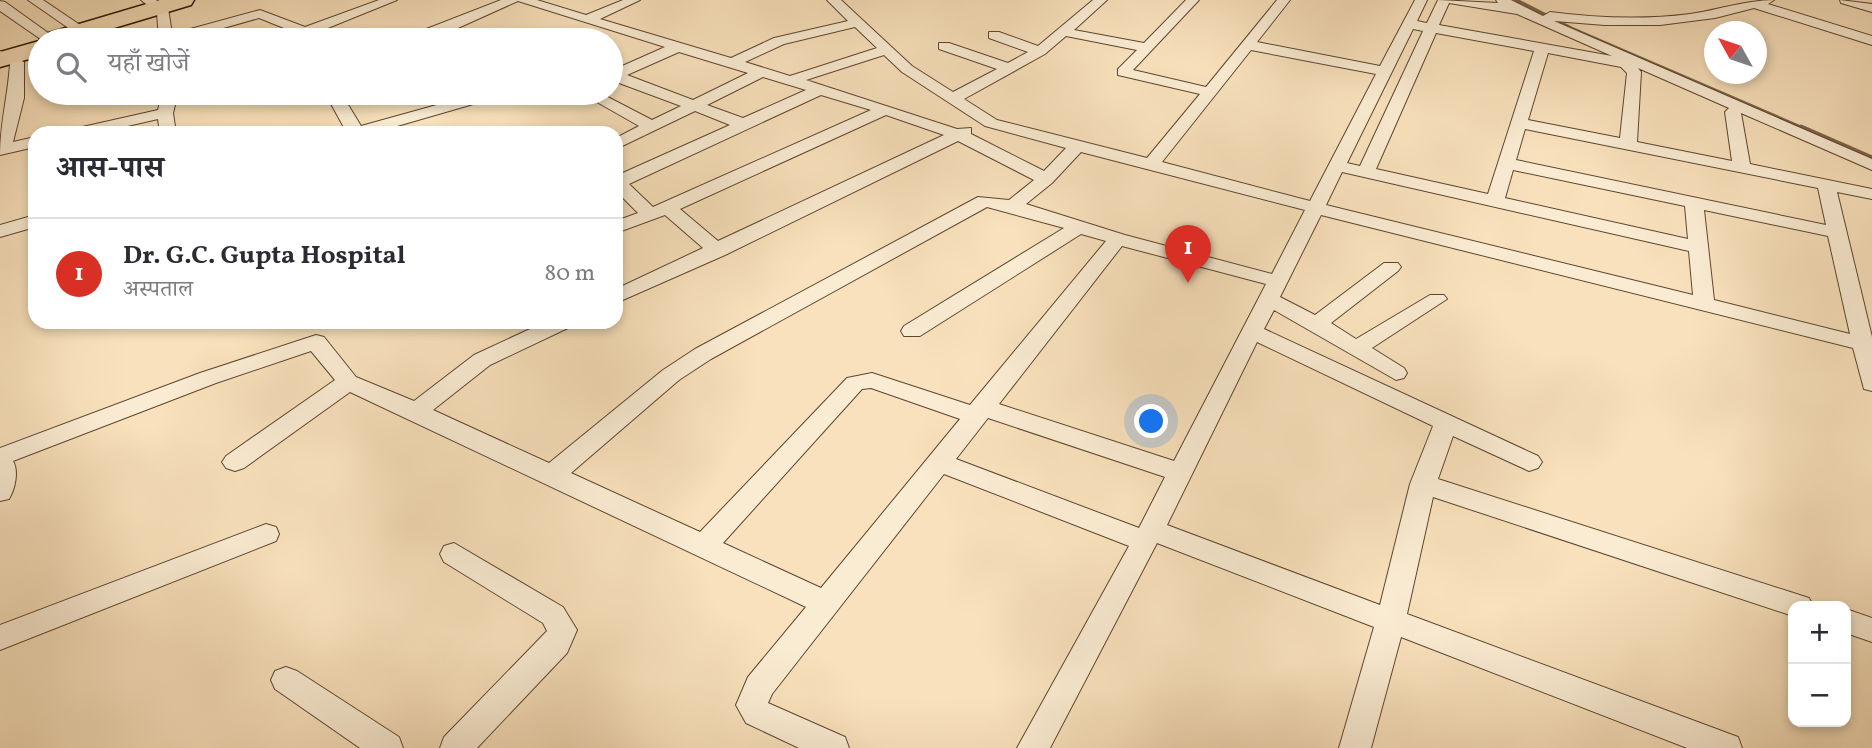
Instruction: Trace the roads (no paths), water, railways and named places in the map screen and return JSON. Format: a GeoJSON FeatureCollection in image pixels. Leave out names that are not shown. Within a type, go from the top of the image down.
{"type":"FeatureCollection","features":[{"type":"Feature","properties":{"kind":"highway"},"geometry":{"type":"LineString","coordinates":[[102,28],[156,6],[183,0]]}},
{"type":"Feature","properties":{"kind":"highway"},"geometry":{"type":"LineString","coordinates":[[156,6],[198,0]]}},
{"type":"Feature","properties":{"kind":"highway"},"geometry":{"type":"LineString","coordinates":[[2,57],[28,49]]}},
{"type":"Feature","properties":{"kind":"street"},"geometry":{"type":"LineString","coordinates":[[34,0],[82,28]]}},
{"type":"Feature","properties":{"kind":"street"},"geometry":{"type":"LineString","coordinates":[[365,0],[386,2]]}},
{"type":"Feature","properties":{"kind":"street"},"geometry":{"type":"LineString","coordinates":[[446,28],[512,0]]}},
{"type":"Feature","properties":{"kind":"street"},"geometry":{"type":"LineString","coordinates":[[523,0],[622,28]]}},
{"type":"Feature","properties":{"kind":"street"},"geometry":{"type":"LineString","coordinates":[[590,18],[634,0]]}},
{"type":"Feature","properties":{"kind":"street"},"geometry":{"type":"LineString","coordinates":[[833,0],[907,69],[991,123],[1150,166],[1868,345]]}},
{"type":"Feature","properties":{"kind":"street"},"geometry":{"type":"LineString","coordinates":[[954,99],[1040,51],[1101,0]]}},
{"type":"Feature","properties":{"kind":"street"},"geometry":{"type":"LineString","coordinates":[[1193,0],[1123,72],[1210,92]]}},
{"type":"Feature","properties":{"kind":"street"},"geometry":{"type":"LineString","coordinates":[[1263,0],[1282,2]]}},
{"type":"Feature","properties":{"kind":"street"},"geometry":{"type":"LineString","coordinates":[[1366,172],[1419,26],[1421,0]]}},
{"type":"Feature","properties":{"kind":"street"},"geometry":{"type":"LineString","coordinates":[[1033,748],[1181,473],[1385,71],[1419,26],[1444,0]]}},
{"type":"Feature","properties":{"kind":"street"},"geometry":{"type":"LineString","coordinates":[[1452,0],[1526,8],[1872,165]]}},
{"type":"Feature","properties":{"kind":"street"},"geometry":{"type":"LineString","coordinates":[[1502,0],[1562,17],[1872,148]]}},
{"type":"Feature","properties":{"kind":"street"},"geometry":{"type":"LineString","coordinates":[[1846,0],[1872,8]]}},
{"type":"Feature","properties":{"kind":"street"},"geometry":{"type":"LineString","coordinates":[[316,28],[386,2]]}},
{"type":"Feature","properties":{"kind":"street"},"geometry":{"type":"LineString","coordinates":[[1150,166],[1282,2]]}},
{"type":"Feature","properties":{"kind":"street"},"geometry":{"type":"LineString","coordinates":[[1562,17],[1682,20],[1709,17],[1761,2],[1872,41]]}},
{"type":"Feature","properties":{"kind":"street"},"geometry":{"type":"LineString","coordinates":[[0,5],[33,28]]}},
{"type":"Feature","properties":{"kind":"street"},"geometry":{"type":"LineString","coordinates":[[156,6],[162,28]]}},
{"type":"Feature","properties":{"kind":"street"},"geometry":{"type":"LineString","coordinates":[[208,28],[258,14],[295,28]]}},
{"type":"Feature","properties":{"kind":"street"},"geometry":{"type":"LineString","coordinates":[[732,63],[779,41],[856,23]]}},
{"type":"Feature","properties":{"kind":"street"},"geometry":{"type":"LineString","coordinates":[[1419,26],[1610,59],[1632,67],[1634,72],[1628,145]]}},
{"type":"Feature","properties":{"kind":"street"},"geometry":{"type":"LineString","coordinates":[[623,28],[885,109],[957,134],[1046,179]]}},
{"type":"Feature","properties":{"kind":"street"},"geometry":{"type":"LineString","coordinates":[[1065,32],[1145,47]]}},
{"type":"Feature","properties":{"kind":"street"},"geometry":{"type":"LineString","coordinates":[[809,33],[861,56]]}},
{"type":"Feature","properties":{"kind":"street"},"geometry":{"type":"LineString","coordinates":[[993,35],[1040,51]]}},
{"type":"Feature","properties":{"kind":"street"},"geometry":{"type":"LineString","coordinates":[[1248,45],[1385,71]]}},
{"type":"Feature","properties":{"kind":"street"},"geometry":{"type":"LineString","coordinates":[[623,72],[680,46]]}},
{"type":"Feature","properties":{"kind":"street"},"geometry":{"type":"LineString","coordinates":[[944,46],[1009,68]]}},
{"type":"Feature","properties":{"kind":"street"},"geometry":{"type":"LineString","coordinates":[[1495,201],[1542,49]]}},
{"type":"Feature","properties":{"kind":"street"},"geometry":{"type":"LineString","coordinates":[[789,80],[886,50]]}},
{"type":"Feature","properties":{"kind":"street"},"geometry":{"type":"LineString","coordinates":[[2,57],[17,62],[16,98],[2,150],[28,144]]}},
{"type":"Feature","properties":{"kind":"street"},"geometry":{"type":"LineString","coordinates":[[623,141],[761,72]]}},
{"type":"Feature","properties":{"kind":"street"},"geometry":{"type":"LineString","coordinates":[[623,80],[743,124]]}},
{"type":"Feature","properties":{"kind":"street"},"geometry":{"type":"LineString","coordinates":[[623,185],[743,124],[818,90]]}},
{"type":"Feature","properties":{"kind":"street"},"geometry":{"type":"LineString","coordinates":[[0,103],[16,98]]}},
{"type":"Feature","properties":{"kind":"street"},"geometry":{"type":"LineString","coordinates":[[167,105],[167,126]]}},
{"type":"Feature","properties":{"kind":"street"},"geometry":{"type":"LineString","coordinates":[[340,105],[352,126]]}},
{"type":"Feature","properties":{"kind":"street"},"geometry":{"type":"LineString","coordinates":[[409,125],[463,105]]}},
{"type":"Feature","properties":{"kind":"street"},"geometry":{"type":"LineString","coordinates":[[612,105],[653,127]]}},
{"type":"Feature","properties":{"kind":"street"},"geometry":{"type":"LineString","coordinates":[[623,224],[659,211],[885,109]]}},
{"type":"Feature","properties":{"kind":"street"},"geometry":{"type":"LineString","coordinates":[[1733,112],[1742,168]]}},
{"type":"Feature","properties":{"kind":"street"},"geometry":{"type":"LineString","coordinates":[[106,126],[165,113]]}},
{"type":"Feature","properties":{"kind":"street"},"geometry":{"type":"LineString","coordinates":[[623,294],[718,251],[957,134],[991,123]]}},
{"type":"Feature","properties":{"kind":"street"},"geometry":{"type":"LineString","coordinates":[[1518,123],[1872,194]]}},
{"type":"Feature","properties":{"kind":"street"},"geometry":{"type":"LineString","coordinates":[[1013,206],[1046,179],[1077,146]]}},
{"type":"Feature","properties":{"kind":"street"},"geometry":{"type":"LineString","coordinates":[[1507,163],[1839,233]]}},
{"type":"Feature","properties":{"kind":"street"},"geometry":{"type":"LineString","coordinates":[[1338,166],[1699,247]]}},
{"type":"Feature","properties":{"kind":"street"},"geometry":{"type":"LineString","coordinates":[[1826,185],[1868,345],[1872,384]]}},
{"type":"Feature","properties":{"kind":"street"},"geometry":{"type":"LineString","coordinates":[[623,189],[718,251]]}},
{"type":"Feature","properties":{"kind":"street"},"geometry":{"type":"LineString","coordinates":[[550,477],[671,376],[703,354],[977,203],[991,201],[1118,239],[1275,291],[1354,349],[1396,373]]}},
{"type":"Feature","properties":{"kind":"street"},"geometry":{"type":"LineString","coordinates":[[1694,202],[1704,305]]}},
{"type":"Feature","properties":{"kind":"street"},"geometry":{"type":"LineString","coordinates":[[0,231],[28,223]]}},
{"type":"Feature","properties":{"kind":"street"},"geometry":{"type":"LineString","coordinates":[[912,331],[1079,227]]}},
{"type":"Feature","properties":{"kind":"street"},"geometry":{"type":"LineString","coordinates":[[833,748],[757,713],[752,705],[758,687],[828,604],[977,411],[1118,239]]}},
{"type":"Feature","properties":{"kind":"street"},"geometry":{"type":"LineString","coordinates":[[1318,324],[1391,267]]}},
{"type":"Feature","properties":{"kind":"street"},"geometry":{"type":"LineString","coordinates":[[1354,349],[1437,299]]}},
{"type":"Feature","properties":{"kind":"street"},"geometry":{"type":"LineString","coordinates":[[416,411],[482,360],[547,329]]}},
{"type":"Feature","properties":{"kind":"street"},"geometry":{"type":"LineString","coordinates":[[1253,332],[1529,462]]}},
{"type":"Feature","properties":{"kind":"street"},"geometry":{"type":"LineString","coordinates":[[0,492],[4,467],[0,458],[208,378],[316,342],[348,382],[416,411],[550,477],[705,545],[828,604]]}},
{"type":"Feature","properties":{"kind":"street"},"geometry":{"type":"LineString","coordinates":[[705,545],[855,383],[872,380],[1181,473]]}},
{"type":"Feature","properties":{"kind":"street"},"geometry":{"type":"LineString","coordinates":[[234,462],[348,382]]}},
{"type":"Feature","properties":{"kind":"street"},"geometry":{"type":"LineString","coordinates":[[1355,748],[1391,620],[1423,484],[1446,423]]}},
{"type":"Feature","properties":{"kind":"street"},"geometry":{"type":"LineString","coordinates":[[937,462],[1391,620],[1726,748]]}},
{"type":"Feature","properties":{"kind":"street"},"geometry":{"type":"LineString","coordinates":[[1423,484],[1788,602]]}},
{"type":"Feature","properties":{"kind":"street"},"geometry":{"type":"LineString","coordinates":[[0,638],[266,534]]}},
{"type":"Feature","properties":{"kind":"street"},"geometry":{"type":"LineString","coordinates":[[454,554],[553,615],[562,630],[556,644],[456,748]]}},
{"type":"Feature","properties":{"kind":"street"},"geometry":{"type":"LineString","coordinates":[[1851,623],[1872,630]]}},
{"type":"Feature","properties":{"kind":"street"},"geometry":{"type":"LineString","coordinates":[[286,680],[387,748]]}},
{"type":"Feature","properties":{"kind":"waterway"},"geometry":{"type":"LineString","coordinates":[[1516,0],[1573,29],[1805,129]]}},
{"type":"Feature","properties":{"kind":"waterway"},"geometry":{"type":"LineString","coordinates":[[1801,127],[1872,158]]}},
{"type":"Feature","properties":{"kind":"place","name":"Dr. G.C. Gupta Hospital"},"geometry":{"type":"Point","coordinates":[1188,283]}}]}
